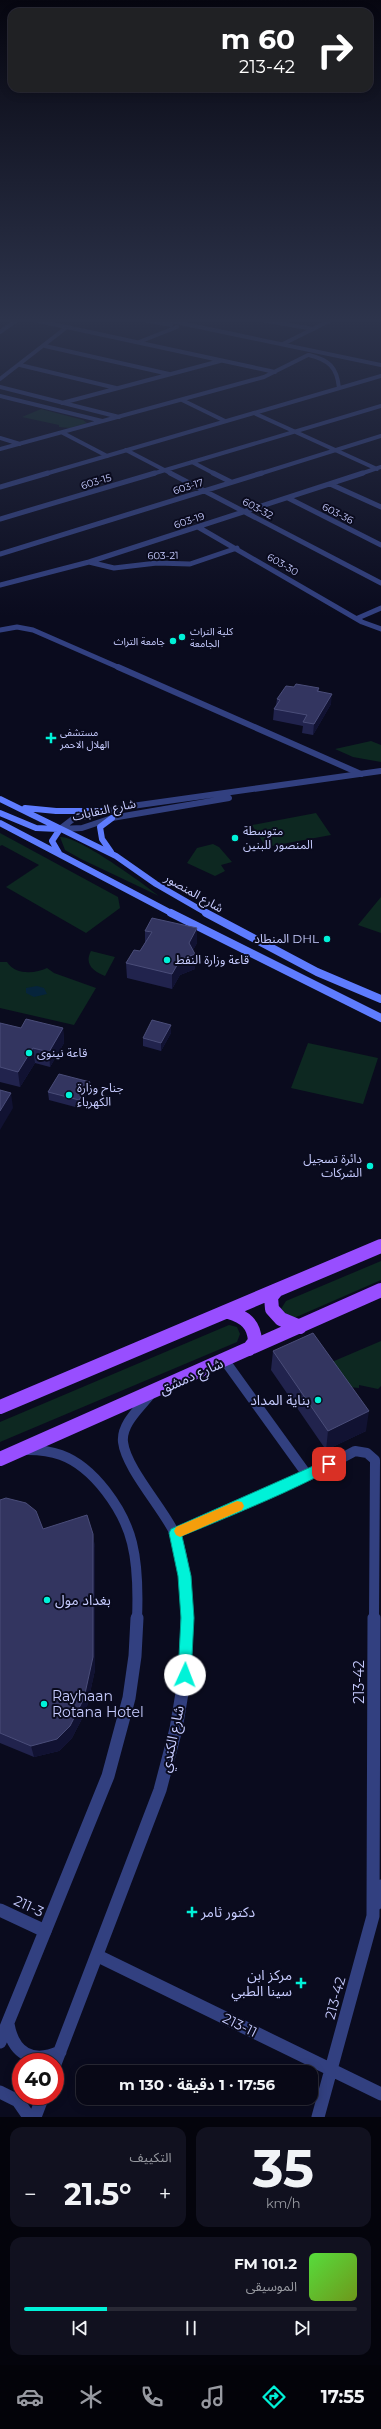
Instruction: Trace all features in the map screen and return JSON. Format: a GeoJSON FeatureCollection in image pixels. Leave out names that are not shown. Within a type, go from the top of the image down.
{"type":"FeatureCollection","features":[{"type":"Feature","properties":{"kind":"main road","name":"شارع المنصور"},"geometry":{"type":"LineString","coordinates":[[0,799],[116,856],[156,884],[232,928],[317,972],[381,999]]}},
{"type":"Feature","properties":{"kind":"main road"},"geometry":{"type":"LineString","coordinates":[[13,805],[38,810],[106,811]]}},
{"type":"Feature","properties":{"kind":"main road"},"geometry":{"type":"LineString","coordinates":[[0,812],[39,829],[60,829]]}},
{"type":"Feature","properties":{"kind":"main road"},"geometry":{"type":"LineString","coordinates":[[112,818],[102,824],[100,834],[104,844],[116,856]]}},
{"type":"Feature","properties":{"kind":"main road"},"geometry":{"type":"LineString","coordinates":[[0,823],[66,859],[381,1018]]}},
{"type":"Feature","properties":{"kind":"main road"},"geometry":{"type":"LineString","coordinates":[[60,829],[53,838],[52,843],[66,859]]}},
{"type":"Feature","properties":{"kind":"main road"},"geometry":{"type":"LineString","coordinates":[[0,1407],[229,1312],[381,1246]]}},
{"type":"Feature","properties":{"kind":"main road","name":"شارع دمشق"},"geometry":{"type":"LineString","coordinates":[[0,1459],[225,1361],[381,1290]]}},
{"type":"Feature","properties":{"kind":"main road"},"geometry":{"type":"LineString","coordinates":[[276,1291],[272,1295],[270,1302],[277,1317],[284,1322],[300,1326]]}},
{"type":"Feature","properties":{"kind":"main road"},"geometry":{"type":"LineString","coordinates":[[229,1312],[246,1318],[252,1325],[255,1341],[247,1351]]}},
{"type":"Feature","properties":{"kind":"street"},"geometry":{"type":"LineString","coordinates":[[90,419],[103,422]]}},
{"type":"Feature","properties":{"kind":"street"},"geometry":{"type":"LineString","coordinates":[[0,449],[114,419]]}},
{"type":"Feature","properties":{"kind":"street"},"geometry":{"type":"LineString","coordinates":[[220,419],[225,421]]}},
{"type":"Feature","properties":{"kind":"street"},"geometry":{"type":"LineString","coordinates":[[0,487],[233,419]]}},
{"type":"Feature","properties":{"kind":"street"},"geometry":{"type":"LineString","coordinates":[[266,419],[378,468],[381,471]]}},
{"type":"Feature","properties":{"kind":"street","name":"603-15"},"geometry":{"type":"LineString","coordinates":[[0,519],[338,419]]}},
{"type":"Feature","properties":{"kind":"street"},"geometry":{"type":"LineString","coordinates":[[63,432],[107,456]]}},
{"type":"Feature","properties":{"kind":"street","name":"603-17"},"geometry":{"type":"LineString","coordinates":[[0,554],[381,436]]}},
{"type":"Feature","properties":{"kind":"street"},"geometry":{"type":"LineString","coordinates":[[0,438],[21,444]]}},
{"type":"Feature","properties":{"kind":"street","name":"603-32"},"geometry":{"type":"LineString","coordinates":[[126,450],[246,511],[381,583]]}},
{"type":"Feature","properties":{"kind":"street"},"geometry":{"type":"LineString","coordinates":[[192,462],[231,482]]}},
{"type":"Feature","properties":{"kind":"street","name":"603-19"},"geometry":{"type":"LineString","coordinates":[[0,585],[88,562],[378,468]]}},
{"type":"Feature","properties":{"kind":"street"},"geometry":{"type":"LineString","coordinates":[[330,484],[381,507]]}},
{"type":"Feature","properties":{"kind":"street","name":"603-36"},"geometry":{"type":"LineString","coordinates":[[288,498],[381,545]]}},
{"type":"Feature","properties":{"kind":"street","name":"603-30"},"geometry":{"type":"LineString","coordinates":[[198,527],[358,618],[362,622],[381,628]]}},
{"type":"Feature","properties":{"kind":"street","name":"603-21"},"geometry":{"type":"LineString","coordinates":[[88,562],[114,568],[157,563],[190,564],[236,548]]}},
{"type":"Feature","properties":{"kind":"street"},"geometry":{"type":"LineString","coordinates":[[358,618],[381,608]]}},
{"type":"Feature","properties":{"kind":"street"},"geometry":{"type":"LineString","coordinates":[[0,630],[17,627],[34,630],[361,774]]}},
{"type":"Feature","properties":{"kind":"street","name":"شارع النقابات"},"geometry":{"type":"LineString","coordinates":[[60,829],[73,819],[106,811],[381,772]]}},
{"type":"Feature","properties":{"kind":"street","name":"شارع النقابات"},"geometry":{"type":"LineString","coordinates":[[60,829],[82,828],[112,818],[351,779],[361,774]]}},
{"type":"Feature","properties":{"kind":"street"},"geometry":{"type":"LineString","coordinates":[[225,1361],[308,1476]]}},
{"type":"Feature","properties":{"kind":"street","name":"شارع الكندي"},"geometry":{"type":"LineString","coordinates":[[59,2053],[98,1956],[160,1790],[176,1729],[185,1675],[187,1618],[185,1576],[175,1533],[127,1456],[123,1441],[125,1428],[150,1394]]}},
{"type":"Feature","properties":{"kind":"street"},"geometry":{"type":"LineString","coordinates":[[0,2042],[44,1931],[108,1778],[119,1746],[128,1708],[137,1645],[137,1595],[132,1542],[114,1505],[96,1480],[73,1459],[55,1452],[37,1449],[20,1451]]}},
{"type":"Feature","properties":{"kind":"street","name":"213-42"},"geometry":{"type":"LineString","coordinates":[[175,1533],[308,1476],[355,1451],[367,1453],[374,1460],[373,1916],[318,2117]]}},
{"type":"Feature","properties":{"kind":"street"},"geometry":{"type":"LineString","coordinates":[[373,1916],[381,1886]]}},
{"type":"Feature","properties":{"kind":"street","name":"211-3"},"geometry":{"type":"LineString","coordinates":[[0,1910],[44,1931]]}},
{"type":"Feature","properties":{"kind":"street","name":"213-11"},"geometry":{"type":"LineString","coordinates":[[98,1956],[381,2094]]}},
{"type":"Feature","properties":{"kind":"street"},"geometry":{"type":"LineString","coordinates":[[8,2024],[12,2043],[21,2053]]}},
{"type":"Feature","properties":{"kind":"street"},"geometry":{"type":"LineString","coordinates":[[0,2092],[11,2096],[21,2103],[29,2117]]}},
{"type":"Feature","properties":{"kind":"street"},"geometry":{"type":"LineString","coordinates":[[35,2117],[40,2105]]}},
{"type":"Feature","properties":{"kind":"green space"},"geometry":{"type":"Polygon","coordinates":[[[30,419],[78,419],[87,423],[70,428],[59,427],[59,425],[30,419]]]}},
{"type":"Feature","properties":{"kind":"green space"},"geometry":{"type":"Polygon","coordinates":[[[371,741],[381,745],[381,762],[353,757],[335,749],[371,741]]]}},
{"type":"Feature","properties":{"kind":"green space"},"geometry":{"type":"Polygon","coordinates":[[[316,813],[331,835],[266,847],[252,825],[316,813]]]}},
{"type":"Feature","properties":{"kind":"green space"},"geometry":{"type":"Polygon","coordinates":[[[0,833],[118,897],[120,908],[86,933],[6,887],[39,865],[2,845],[0,846],[0,833]]]}},
{"type":"Feature","properties":{"kind":"green space"},"geometry":{"type":"Polygon","coordinates":[[[60,837],[69,838],[95,852],[159,896],[65,850],[60,837]]]}},
{"type":"Feature","properties":{"kind":"green space"},"geometry":{"type":"Polygon","coordinates":[[[213,844],[219,847],[232,862],[221,865],[225,871],[215,876],[187,863],[197,848],[213,844]]]}},
{"type":"Feature","properties":{"kind":"green space"},"geometry":{"type":"Polygon","coordinates":[[[381,897],[381,933],[358,925],[381,897]]]}},
{"type":"Feature","properties":{"kind":"green space"},"geometry":{"type":"Polygon","coordinates":[[[91,951],[115,957],[105,976],[93,969],[89,963],[91,951]]]}},
{"type":"Feature","properties":{"kind":"green space"},"geometry":{"type":"Polygon","coordinates":[[[0,962],[7,962],[15,969],[26,972],[47,968],[54,973],[96,988],[74,1025],[0,1008],[0,962]]]}},
{"type":"Feature","properties":{"kind":"green space"},"geometry":{"type":"Polygon","coordinates":[[[308,1043],[378,1058],[363,1104],[291,1088],[308,1043]]]}},
{"type":"Feature","properties":{"kind":"green space"},"geometry":{"type":"Polygon","coordinates":[[[381,1261],[381,1280],[294,1318],[287,1317],[281,1309],[286,1301],[381,1261]]]}},
{"type":"Feature","properties":{"kind":"green space"},"geometry":{"type":"Polygon","coordinates":[[[229,1325],[237,1327],[240,1334],[237,1342],[0,1442],[0,1422],[229,1325]]]}},
{"type":"Feature","properties":{"kind":"green space"},"geometry":{"type":"Polygon","coordinates":[[[381,1341],[381,1386],[378,1389],[359,1385],[359,1388],[349,1387],[320,1367],[381,1341]]]}},
{"type":"Feature","properties":{"kind":"water"},"geometry":{"type":"Polygon","coordinates":[[[37,986],[44,988],[47,994],[34,997],[26,993],[26,988],[37,986]]]}},
{"type":"Feature","properties":{"kind":"building"},"geometry":{"type":"Polygon","coordinates":[[[296,684],[319,688],[317,691],[332,694],[314,724],[303,722],[307,715],[274,709],[280,700],[277,699],[286,686],[294,687],[296,684]]]}},
{"type":"Feature","properties":{"kind":"building"},"geometry":{"type":"Polygon","coordinates":[[[152,918],[197,928],[189,943],[195,954],[180,960],[172,974],[126,963],[134,950],[140,951],[152,932],[145,931],[152,918]]]}},
{"type":"Feature","properties":{"kind":"building"},"geometry":{"type":"Polygon","coordinates":[[[26,1019],[63,1028],[49,1052],[33,1048],[18,1072],[0,1067],[0,1023],[21,1028],[26,1019]]]}},
{"type":"Feature","properties":{"kind":"building"},"geometry":{"type":"Polygon","coordinates":[[[152,1020],[171,1025],[161,1043],[143,1038],[152,1020]]]}},
{"type":"Feature","properties":{"kind":"building"},"geometry":{"type":"Polygon","coordinates":[[[59,1074],[90,1082],[79,1100],[48,1092],[59,1074]]]}},
{"type":"Feature","properties":{"kind":"building"},"geometry":{"type":"Polygon","coordinates":[[[0,1090],[11,1093],[0,1111],[0,1090]]]}},
{"type":"Feature","properties":{"kind":"building"},"geometry":{"type":"Polygon","coordinates":[[[313,1333],[369,1411],[328,1431],[273,1351],[313,1333]]]}},
{"type":"Feature","properties":{"kind":"building","name":"بغداد مول"},"geometry":{"type":"Polygon","coordinates":[[[6,1498],[26,1503],[36,1511],[43,1529],[87,1515],[93,1534],[93,1657],[84,1698],[70,1726],[57,1739],[31,1746],[0,1733],[0,1500],[6,1498]]]}},
{"type":"Feature","properties":{"kind":"slow traffic"},"geometry":{"type":"LineString","coordinates":[[180,1531],[237,1506]]}},
{"type":"Feature","properties":{"kind":"place","name":"كلية التراث الجامعة"},"geometry":{"type":"Point","coordinates":[182,637]}},
{"type":"Feature","properties":{"kind":"place","name":"جامعة التراث"},"geometry":{"type":"Point","coordinates":[173,641]}},
{"type":"Feature","properties":{"kind":"place","name":"مستشفى الهلال الاحمر"},"geometry":{"type":"Point","coordinates":[51,738]}},
{"type":"Feature","properties":{"kind":"place","name":"متوسطة المنصور للبنين"},"geometry":{"type":"Point","coordinates":[235,838]}},
{"type":"Feature","properties":{"kind":"place","name":"المنطاد DHL"},"geometry":{"type":"Point","coordinates":[327,939]}},
{"type":"Feature","properties":{"kind":"place","name":"قاعة وزارة النفط"},"geometry":{"type":"Point","coordinates":[167,960]}},
{"type":"Feature","properties":{"kind":"place","name":"قاعة نينوى"},"geometry":{"type":"Point","coordinates":[29,1053]}},
{"type":"Feature","properties":{"kind":"place","name":"جناح وزارة الكهرباء"},"geometry":{"type":"Point","coordinates":[69,1095]}},
{"type":"Feature","properties":{"kind":"place","name":"دائرة تسجيل الشركات"},"geometry":{"type":"Point","coordinates":[370,1166]}},
{"type":"Feature","properties":{"kind":"place","name":"بناية المداد"},"geometry":{"type":"Point","coordinates":[318,1400]}},
{"type":"Feature","properties":{"kind":"place","name":"بغداد مول"},"geometry":{"type":"Point","coordinates":[47,1600]}},
{"type":"Feature","properties":{"kind":"place","name":"Rayhaan Rotana Hotel"},"geometry":{"type":"Point","coordinates":[44,1704]}},
{"type":"Feature","properties":{"kind":"place","name":"دكتور ثامر"},"geometry":{"type":"Point","coordinates":[192,1912]}},
{"type":"Feature","properties":{"kind":"place","name":"مركز ابن سينا الطبي"},"geometry":{"type":"Point","coordinates":[301,1983]}},
{"type":"Feature","properties":{"kind":"route"},"geometry":{"type":"LineString","coordinates":[[185,1675],[187,1618],[185,1576],[175,1533],[308,1476],[329,1464]]}}]}
